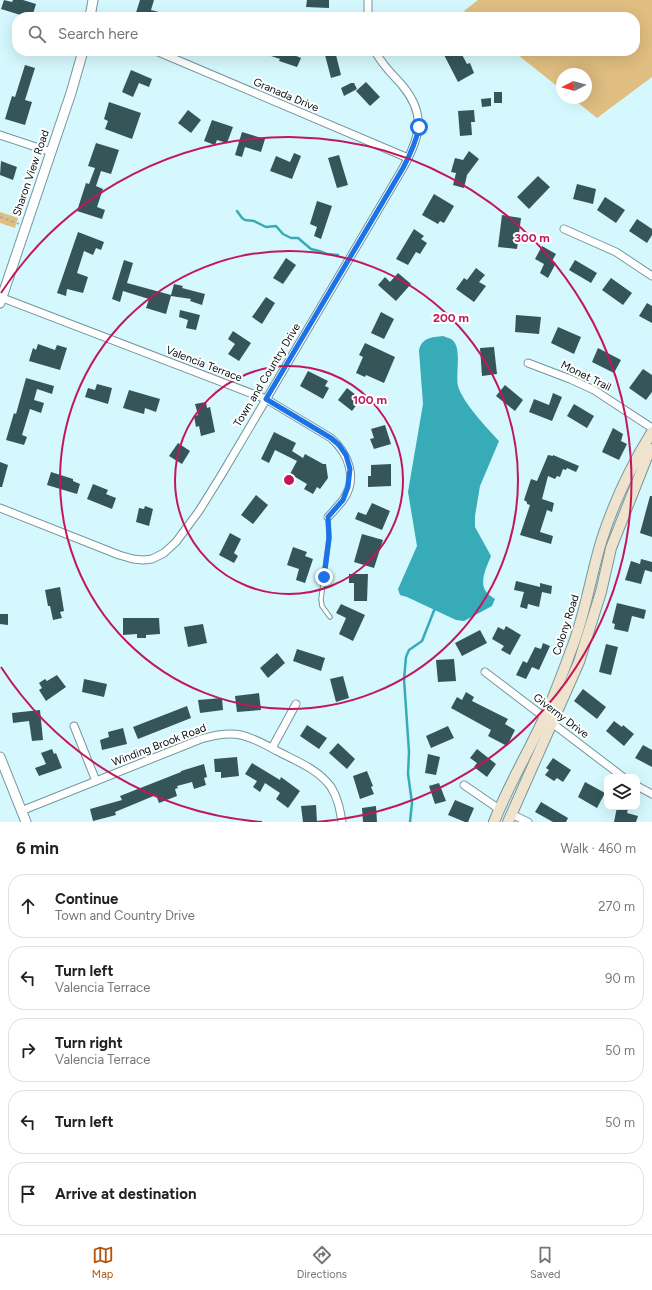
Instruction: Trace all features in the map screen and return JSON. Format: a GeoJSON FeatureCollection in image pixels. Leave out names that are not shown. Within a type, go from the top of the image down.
{"type":"FeatureCollection","features":[{"type":"Feature","properties":{"kind":"main road","name":"Colony Road"},"geometry":{"type":"LineString","coordinates":[[509,818],[548,720],[580,626],[600,547],[613,510],[638,456],[652,432]]}},
{"type":"Feature","properties":{"kind":"main road","name":"Colony Road"},"geometry":{"type":"LineString","coordinates":[[494,822],[514,775],[548,720],[579,662],[601,592],[611,548],[647,457],[652,449]]}},
{"type":"Feature","properties":{"kind":"street"},"geometry":{"type":"LineString","coordinates":[[91,12],[93,0]]}},
{"type":"Feature","properties":{"kind":"street"},"geometry":{"type":"LineString","coordinates":[[368,0],[368,12]]}},
{"type":"Feature","properties":{"kind":"street","name":"Sharon View Road"},"geometry":{"type":"LineString","coordinates":[[1,299],[51,152],[81,56]]}},
{"type":"Feature","properties":{"kind":"street","name":"Granada Drive"},"geometry":{"type":"LineString","coordinates":[[168,56],[408,158]]}},
{"type":"Feature","properties":{"kind":"street","name":"Town and Country Drive"},"geometry":{"type":"LineString","coordinates":[[0,508],[119,555],[133,559],[143,560],[156,557],[169,550],[176,542],[199,511],[408,158],[417,136],[419,127],[418,114],[409,94],[389,71],[378,56]]}},
{"type":"Feature","properties":{"kind":"street"},"geometry":{"type":"LineString","coordinates":[[0,135],[51,152]]}},
{"type":"Feature","properties":{"kind":"street"},"geometry":{"type":"LineString","coordinates":[[564,229],[616,252],[652,276]]}},
{"type":"Feature","properties":{"kind":"street","name":"Valencia Terrace"},"geometry":{"type":"LineString","coordinates":[[1,299],[266,399],[331,438],[339,445],[346,455],[350,469],[348,487],[343,500],[328,517]]}},
{"type":"Feature","properties":{"kind":"street","name":"Monet Trail"},"geometry":{"type":"LineString","coordinates":[[528,363],[594,390],[652,428]]}},
{"type":"Feature","properties":{"kind":"street","name":"Giverny Drive"},"geometry":{"type":"LineString","coordinates":[[486,672],[619,774]]}},
{"type":"Feature","properties":{"kind":"street"},"geometry":{"type":"LineString","coordinates":[[272,748],[296,704]]}},
{"type":"Feature","properties":{"kind":"street"},"geometry":{"type":"LineString","coordinates":[[74,726],[96,781]]}},
{"type":"Feature","properties":{"kind":"street","name":"Winding Brook Road"},"geometry":{"type":"LineString","coordinates":[[21,811],[201,739],[219,734],[241,735],[253,739],[308,768],[325,780],[336,798],[342,822]]}},
{"type":"Feature","properties":{"kind":"street"},"geometry":{"type":"LineString","coordinates":[[0,760],[26,822]]}},
{"type":"Feature","properties":{"kind":"street"},"geometry":{"type":"LineString","coordinates":[[464,785],[499,809]]}},
{"type":"Feature","properties":{"kind":"street"},"geometry":{"type":"LineString","coordinates":[[640,788],[652,794]]}},
{"type":"Feature","properties":{"kind":"street"},"geometry":{"type":"LineString","coordinates":[[509,818],[528,822]]}},
{"type":"Feature","properties":{"kind":"lane"},"geometry":{"type":"LineString","coordinates":[[328,517],[329,538],[321,599],[322,606],[330,617]]}},
{"type":"Feature","properties":{"kind":"path"},"geometry":{"type":"LineString","coordinates":[[0,217],[26,226]]}},
{"type":"Feature","properties":{"kind":"shaded area"},"geometry":{"type":"Polygon","coordinates":[[[478,0],[652,0],[652,77],[597,118],[580,104],[592,104],[592,68],[556,68],[556,85],[519,56],[640,56],[640,12],[464,11],[478,0]]]}},
{"type":"Feature","properties":{"kind":"shaded area"},"geometry":{"type":"Polygon","coordinates":[[[0,212],[18,218],[15,228],[0,223],[0,212]]]}},
{"type":"Feature","properties":{"kind":"water"},"geometry":{"type":"Polygon","coordinates":[[[443,336],[451,339],[457,348],[457,381],[461,393],[476,415],[499,441],[480,486],[475,516],[475,527],[491,556],[484,574],[484,589],[495,599],[492,606],[464,621],[456,620],[400,595],[398,589],[417,546],[408,492],[423,404],[419,351],[422,343],[428,339],[443,336]]]}},
{"type":"Feature","properties":{"kind":"building"},"geometry":{"type":"Polygon","coordinates":[[[4,0],[12,2],[13,0],[23,0],[36,4],[34,12],[12,12],[1,9],[4,0]]]}},
{"type":"Feature","properties":{"kind":"building"},"geometry":{"type":"Polygon","coordinates":[[[140,0],[154,0],[151,10],[159,12],[136,12],[140,0]]]}},
{"type":"Feature","properties":{"kind":"building"},"geometry":{"type":"Polygon","coordinates":[[[307,0],[329,0],[329,8],[306,7],[307,0]]]}},
{"type":"Feature","properties":{"kind":"building"},"geometry":{"type":"Polygon","coordinates":[[[271,56],[296,56],[301,58],[297,67],[279,61],[280,59],[271,56]]]}},
{"type":"Feature","properties":{"kind":"building"},"geometry":{"type":"Polygon","coordinates":[[[325,56],[336,56],[341,75],[331,78],[325,56]]]}},
{"type":"Feature","properties":{"kind":"building"},"geometry":{"type":"Polygon","coordinates":[[[445,56],[463,56],[467,64],[470,63],[474,73],[458,82],[445,56]]]}},
{"type":"Feature","properties":{"kind":"building"},"geometry":{"type":"Polygon","coordinates":[[[25,65],[35,68],[25,100],[32,102],[25,125],[5,119],[12,96],[15,97],[25,65]]]}},
{"type":"Feature","properties":{"kind":"building"},"geometry":{"type":"Polygon","coordinates":[[[131,70],[152,79],[149,87],[139,83],[133,97],[122,92],[131,70]]]}},
{"type":"Feature","properties":{"kind":"building"},"geometry":{"type":"Polygon","coordinates":[[[366,82],[380,97],[370,106],[356,91],[366,82]]]}},
{"type":"Feature","properties":{"kind":"building"},"geometry":{"type":"Polygon","coordinates":[[[354,83],[357,89],[344,96],[341,88],[354,83]]]}},
{"type":"Feature","properties":{"kind":"building"},"geometry":{"type":"Polygon","coordinates":[[[494,92],[502,92],[502,103],[494,103],[494,92]]]}},
{"type":"Feature","properties":{"kind":"building"},"geometry":{"type":"Polygon","coordinates":[[[491,98],[491,106],[482,107],[481,99],[491,98]]]}},
{"type":"Feature","properties":{"kind":"building"},"geometry":{"type":"Polygon","coordinates":[[[109,102],[141,113],[132,139],[105,129],[108,121],[104,119],[109,102]]]}},
{"type":"Feature","properties":{"kind":"building"},"geometry":{"type":"Polygon","coordinates":[[[188,110],[201,120],[191,133],[178,123],[188,110]]]}},
{"type":"Feature","properties":{"kind":"building"},"geometry":{"type":"Polygon","coordinates":[[[474,110],[475,122],[471,122],[472,135],[460,136],[458,111],[474,110]]]}},
{"type":"Feature","properties":{"kind":"building"},"geometry":{"type":"Polygon","coordinates":[[[212,120],[233,127],[227,143],[217,140],[215,145],[204,141],[212,120]]]}},
{"type":"Feature","properties":{"kind":"building"},"geometry":{"type":"Polygon","coordinates":[[[242,132],[265,139],[261,152],[245,147],[242,157],[235,155],[242,132]]]}},
{"type":"Feature","properties":{"kind":"building"},"geometry":{"type":"Polygon","coordinates":[[[96,143],[119,150],[111,174],[101,171],[96,186],[103,189],[97,207],[105,210],[102,219],[77,211],[86,183],[89,184],[95,168],[88,166],[96,143]]]}},
{"type":"Feature","properties":{"kind":"building"},"geometry":{"type":"Polygon","coordinates":[[[469,151],[479,159],[467,175],[464,188],[453,185],[456,173],[451,172],[455,158],[463,160],[469,151]]]}},
{"type":"Feature","properties":{"kind":"building"},"geometry":{"type":"Polygon","coordinates":[[[294,153],[301,156],[292,179],[270,171],[276,156],[290,162],[294,153]]]}},
{"type":"Feature","properties":{"kind":"building"},"geometry":{"type":"Polygon","coordinates":[[[339,155],[348,185],[337,188],[328,158],[339,155]]]}},
{"type":"Feature","properties":{"kind":"building"},"geometry":{"type":"Polygon","coordinates":[[[1,161],[17,167],[13,180],[0,175],[1,161]]]}},
{"type":"Feature","properties":{"kind":"building"},"geometry":{"type":"Polygon","coordinates":[[[538,176],[550,187],[529,209],[517,197],[538,176]]]}},
{"type":"Feature","properties":{"kind":"building"},"geometry":{"type":"Polygon","coordinates":[[[577,184],[596,189],[593,204],[573,199],[577,184]]]}},
{"type":"Feature","properties":{"kind":"building"},"geometry":{"type":"Polygon","coordinates":[[[434,194],[454,206],[444,223],[440,221],[438,224],[422,215],[434,194]]]}},
{"type":"Feature","properties":{"kind":"building"},"geometry":{"type":"Polygon","coordinates":[[[605,197],[625,210],[616,223],[597,210],[605,197]]]}},
{"type":"Feature","properties":{"kind":"building"},"geometry":{"type":"Polygon","coordinates":[[[317,201],[332,206],[321,239],[314,236],[317,227],[310,224],[317,201]]]}},
{"type":"Feature","properties":{"kind":"building"},"geometry":{"type":"Polygon","coordinates":[[[502,215],[521,218],[517,249],[498,247],[502,215]]]}},
{"type":"Feature","properties":{"kind":"building"},"geometry":{"type":"Polygon","coordinates":[[[637,219],[652,229],[652,235],[647,243],[629,231],[637,219]]]}},
{"type":"Feature","properties":{"kind":"building"},"geometry":{"type":"Polygon","coordinates":[[[414,229],[424,236],[421,239],[427,243],[420,254],[416,252],[408,265],[396,259],[414,229]]]}},
{"type":"Feature","properties":{"kind":"building"},"geometry":{"type":"Polygon","coordinates":[[[78,232],[104,242],[101,250],[96,248],[93,255],[84,251],[77,273],[88,277],[83,293],[67,289],[66,296],[57,293],[78,232]]]}},
{"type":"Feature","properties":{"kind":"building"},"geometry":{"type":"Polygon","coordinates":[[[542,246],[556,254],[552,261],[556,263],[548,278],[540,273],[544,264],[535,259],[542,246]]]}},
{"type":"Feature","properties":{"kind":"building"},"geometry":{"type":"Polygon","coordinates":[[[286,258],[296,265],[283,284],[273,278],[286,258]]]}},
{"type":"Feature","properties":{"kind":"building"},"geometry":{"type":"Polygon","coordinates":[[[124,260],[133,263],[127,283],[171,295],[174,284],[183,286],[182,288],[205,294],[202,305],[190,301],[191,299],[171,296],[166,314],[146,308],[149,299],[123,291],[120,302],[112,299],[124,260]]]}},
{"type":"Feature","properties":{"kind":"building"},"geometry":{"type":"Polygon","coordinates":[[[575,260],[597,273],[591,283],[569,270],[575,260]]]}},
{"type":"Feature","properties":{"kind":"building"},"geometry":{"type":"Polygon","coordinates":[[[476,268],[485,275],[479,282],[486,286],[474,302],[456,289],[464,278],[467,280],[476,268]]]}},
{"type":"Feature","properties":{"kind":"building"},"geometry":{"type":"Polygon","coordinates":[[[398,273],[411,284],[396,301],[378,285],[385,277],[390,282],[398,273]]]}},
{"type":"Feature","properties":{"kind":"building"},"geometry":{"type":"Polygon","coordinates":[[[611,278],[632,293],[623,305],[602,290],[611,278]]]}},
{"type":"Feature","properties":{"kind":"building"},"geometry":{"type":"Polygon","coordinates":[[[266,297],[275,303],[262,324],[252,317],[266,297]]]}},
{"type":"Feature","properties":{"kind":"building"},"geometry":{"type":"Polygon","coordinates":[[[647,303],[652,306],[652,323],[639,316],[647,303]]]}},
{"type":"Feature","properties":{"kind":"building"},"geometry":{"type":"Polygon","coordinates":[[[180,310],[200,315],[196,330],[186,328],[188,320],[179,317],[180,310]]]}},
{"type":"Feature","properties":{"kind":"building"},"geometry":{"type":"Polygon","coordinates":[[[381,312],[394,319],[384,339],[371,333],[381,312]]]}},
{"type":"Feature","properties":{"kind":"building"},"geometry":{"type":"Polygon","coordinates":[[[516,315],[541,317],[539,334],[515,332],[516,315]]]}},
{"type":"Feature","properties":{"kind":"building"},"geometry":{"type":"Polygon","coordinates":[[[558,327],[581,337],[574,354],[551,343],[558,327]]]}},
{"type":"Feature","properties":{"kind":"building"},"geometry":{"type":"Polygon","coordinates":[[[233,331],[251,343],[239,361],[228,354],[235,344],[228,339],[233,331]]]}},
{"type":"Feature","properties":{"kind":"building"},"geometry":{"type":"Polygon","coordinates":[[[365,343],[395,357],[384,383],[366,375],[365,377],[356,373],[363,357],[359,355],[365,343]]]}},
{"type":"Feature","properties":{"kind":"building"},"geometry":{"type":"Polygon","coordinates":[[[38,344],[55,350],[57,345],[67,348],[60,370],[29,361],[33,348],[36,350],[38,344]]]}},
{"type":"Feature","properties":{"kind":"building"},"geometry":{"type":"Polygon","coordinates":[[[494,347],[497,374],[482,376],[480,348],[494,347]]]}},
{"type":"Feature","properties":{"kind":"building"},"geometry":{"type":"Polygon","coordinates":[[[598,348],[621,360],[614,373],[592,362],[598,348]]]}},
{"type":"Feature","properties":{"kind":"building"},"geometry":{"type":"Polygon","coordinates":[[[643,369],[652,375],[652,392],[646,400],[629,388],[643,369]]]}},
{"type":"Feature","properties":{"kind":"building"},"geometry":{"type":"Polygon","coordinates":[[[308,371],[328,381],[325,386],[329,388],[323,399],[300,386],[308,371]]]}},
{"type":"Feature","properties":{"kind":"building"},"geometry":{"type":"Polygon","coordinates":[[[26,378],[54,386],[52,394],[37,389],[34,400],[44,403],[41,413],[30,409],[22,435],[27,437],[24,445],[6,440],[14,413],[16,414],[26,378]]]}},
{"type":"Feature","properties":{"kind":"building"},"geometry":{"type":"Polygon","coordinates":[[[97,384],[112,388],[108,404],[85,397],[88,388],[95,390],[97,384]]]}},
{"type":"Feature","properties":{"kind":"building"},"geometry":{"type":"Polygon","coordinates":[[[505,385],[523,400],[515,411],[496,396],[505,385]]]}},
{"type":"Feature","properties":{"kind":"building"},"geometry":{"type":"Polygon","coordinates":[[[347,388],[361,399],[352,411],[338,400],[347,388]]]}},
{"type":"Feature","properties":{"kind":"building"},"geometry":{"type":"Polygon","coordinates":[[[129,390],[160,399],[156,412],[145,408],[144,414],[123,408],[129,390]]]}},
{"type":"Feature","properties":{"kind":"building"},"geometry":{"type":"Polygon","coordinates":[[[553,393],[562,397],[552,421],[529,412],[534,399],[549,405],[553,393]]]}},
{"type":"Feature","properties":{"kind":"building"},"geometry":{"type":"Polygon","coordinates":[[[206,402],[207,408],[210,407],[215,432],[201,436],[199,426],[196,427],[194,416],[198,415],[195,404],[206,402]]]}},
{"type":"Feature","properties":{"kind":"building"},"geometry":{"type":"Polygon","coordinates":[[[574,404],[594,416],[587,428],[567,416],[574,404]]]}},
{"type":"Feature","properties":{"kind":"building"},"geometry":{"type":"Polygon","coordinates":[[[385,425],[391,444],[374,449],[370,439],[374,438],[371,429],[385,425]]]}},
{"type":"Feature","properties":{"kind":"building"},"geometry":{"type":"Polygon","coordinates":[[[613,428],[623,434],[621,441],[627,444],[619,460],[602,452],[613,428]]]}},
{"type":"Feature","properties":{"kind":"building"},"geometry":{"type":"Polygon","coordinates":[[[274,432],[296,443],[292,451],[303,458],[305,454],[323,464],[326,464],[328,478],[320,489],[317,487],[313,494],[304,489],[307,484],[290,474],[297,461],[275,450],[269,463],[261,459],[274,432]]]}},
{"type":"Feature","properties":{"kind":"building"},"geometry":{"type":"Polygon","coordinates":[[[178,443],[190,451],[182,464],[169,456],[178,443]]]}},
{"type":"Feature","properties":{"kind":"building"},"geometry":{"type":"Polygon","coordinates":[[[548,455],[553,455],[579,466],[576,472],[567,468],[566,470],[563,469],[560,477],[557,476],[555,479],[548,476],[542,499],[554,503],[552,512],[547,510],[540,532],[553,536],[551,544],[520,535],[530,505],[524,500],[531,479],[537,481],[548,455]]]}},
{"type":"Feature","properties":{"kind":"building"},"geometry":{"type":"Polygon","coordinates":[[[0,462],[8,465],[2,487],[0,487],[0,462]]]}},
{"type":"Feature","properties":{"kind":"building"},"geometry":{"type":"Polygon","coordinates":[[[391,464],[391,486],[368,487],[368,476],[371,476],[371,465],[391,464]]]}},
{"type":"Feature","properties":{"kind":"building"},"geometry":{"type":"Polygon","coordinates":[[[51,472],[73,479],[73,481],[80,484],[77,494],[47,485],[51,472]]]}},
{"type":"Feature","properties":{"kind":"building"},"geometry":{"type":"Polygon","coordinates":[[[93,484],[108,490],[106,494],[116,498],[112,509],[87,499],[93,484]]]}},
{"type":"Feature","properties":{"kind":"building"},"geometry":{"type":"Polygon","coordinates":[[[256,495],[268,505],[253,524],[241,515],[256,495]]]}},
{"type":"Feature","properties":{"kind":"building"},"geometry":{"type":"Polygon","coordinates":[[[650,496],[652,496],[652,537],[640,533],[650,496]]]}},
{"type":"Feature","properties":{"kind":"building"},"geometry":{"type":"Polygon","coordinates":[[[372,503],[390,511],[382,530],[355,519],[358,512],[366,515],[372,503]]]}},
{"type":"Feature","properties":{"kind":"building"},"geometry":{"type":"Polygon","coordinates":[[[145,506],[153,509],[149,526],[136,522],[139,508],[144,509],[145,506]]]}},
{"type":"Feature","properties":{"kind":"building"},"geometry":{"type":"Polygon","coordinates":[[[230,533],[241,539],[234,553],[238,556],[234,563],[219,555],[230,533]]]}},
{"type":"Feature","properties":{"kind":"building"},"geometry":{"type":"Polygon","coordinates":[[[362,534],[383,540],[374,568],[354,562],[362,534]]]}},
{"type":"Feature","properties":{"kind":"building"},"geometry":{"type":"Polygon","coordinates":[[[293,547],[307,552],[305,556],[313,559],[305,583],[296,580],[299,569],[287,565],[293,547]]]}},
{"type":"Feature","properties":{"kind":"building"},"geometry":{"type":"Polygon","coordinates":[[[641,559],[652,562],[652,572],[645,570],[641,584],[625,580],[631,561],[640,564],[641,559]]]}},
{"type":"Feature","properties":{"kind":"building"},"geometry":{"type":"Polygon","coordinates":[[[349,574],[368,574],[367,601],[354,601],[354,583],[349,583],[349,574]]]}},
{"type":"Feature","properties":{"kind":"building"},"geometry":{"type":"Polygon","coordinates":[[[516,581],[540,587],[540,583],[552,586],[551,594],[542,592],[539,607],[528,604],[527,609],[520,607],[524,592],[514,590],[516,581]]]}},
{"type":"Feature","properties":{"kind":"building"},"geometry":{"type":"Polygon","coordinates":[[[60,587],[64,611],[60,612],[62,618],[53,620],[50,606],[48,606],[45,590],[60,587]]]}},
{"type":"Feature","properties":{"kind":"building"},"geometry":{"type":"Polygon","coordinates":[[[617,603],[646,610],[644,619],[632,616],[628,632],[614,629],[615,624],[612,623],[617,603]]]}},
{"type":"Feature","properties":{"kind":"building"},"geometry":{"type":"Polygon","coordinates":[[[341,604],[365,615],[353,641],[339,634],[346,618],[336,613],[341,604]]]}},
{"type":"Feature","properties":{"kind":"building"},"geometry":{"type":"Polygon","coordinates":[[[0,614],[8,614],[8,625],[0,624],[0,614]]]}},
{"type":"Feature","properties":{"kind":"building"},"geometry":{"type":"Polygon","coordinates":[[[123,618],[159,618],[160,634],[146,635],[146,638],[137,638],[137,634],[123,635],[123,618]]]}},
{"type":"Feature","properties":{"kind":"building"},"geometry":{"type":"Polygon","coordinates":[[[203,624],[207,643],[188,647],[184,627],[203,624]]]}},
{"type":"Feature","properties":{"kind":"building"},"geometry":{"type":"Polygon","coordinates":[[[506,626],[521,635],[510,655],[501,650],[504,646],[492,639],[498,627],[504,630],[506,626]]]}},
{"type":"Feature","properties":{"kind":"building"},"geometry":{"type":"Polygon","coordinates":[[[480,630],[487,643],[462,656],[455,643],[480,630]]]}},
{"type":"Feature","properties":{"kind":"building"},"geometry":{"type":"Polygon","coordinates":[[[543,643],[550,646],[539,670],[532,667],[526,679],[516,675],[523,661],[527,663],[535,647],[541,649],[543,643]]]}},
{"type":"Feature","properties":{"kind":"building"},"geometry":{"type":"Polygon","coordinates":[[[606,644],[618,647],[611,675],[599,672],[606,644]]]}},
{"type":"Feature","properties":{"kind":"building"},"geometry":{"type":"Polygon","coordinates":[[[297,649],[325,658],[321,671],[293,661],[297,649]]]}},
{"type":"Feature","properties":{"kind":"building"},"geometry":{"type":"Polygon","coordinates":[[[277,653],[285,663],[268,678],[260,668],[277,653]]]}},
{"type":"Feature","properties":{"kind":"building"},"geometry":{"type":"Polygon","coordinates":[[[454,659],[456,681],[438,682],[436,660],[454,659]]]}},
{"type":"Feature","properties":{"kind":"building"},"geometry":{"type":"Polygon","coordinates":[[[57,675],[66,687],[46,701],[39,690],[42,688],[39,683],[45,679],[47,681],[57,675]]]}},
{"type":"Feature","properties":{"kind":"building"},"geometry":{"type":"Polygon","coordinates":[[[343,676],[349,698],[336,702],[330,679],[343,676]]]}},
{"type":"Feature","properties":{"kind":"building"},"geometry":{"type":"Polygon","coordinates":[[[84,679],[107,684],[104,697],[82,692],[84,679]]]}},
{"type":"Feature","properties":{"kind":"building"},"geometry":{"type":"Polygon","coordinates":[[[583,689],[606,707],[597,719],[574,701],[583,689]]]}},
{"type":"Feature","properties":{"kind":"building"},"geometry":{"type":"Polygon","coordinates":[[[466,692],[474,697],[472,701],[508,719],[505,724],[515,730],[507,746],[488,736],[491,730],[451,708],[457,697],[462,700],[466,692]]]}},
{"type":"Feature","properties":{"kind":"building"},"geometry":{"type":"Polygon","coordinates":[[[259,693],[261,710],[237,712],[235,696],[259,693]]]}},
{"type":"Feature","properties":{"kind":"building"},"geometry":{"type":"Polygon","coordinates":[[[222,698],[223,710],[200,713],[198,700],[222,698]]]}},
{"type":"Feature","properties":{"kind":"building"},"geometry":{"type":"Polygon","coordinates":[[[187,706],[191,718],[138,739],[133,727],[187,706]]]}},
{"type":"Feature","properties":{"kind":"building"},"geometry":{"type":"Polygon","coordinates":[[[40,710],[43,740],[32,741],[29,721],[13,723],[12,713],[40,710]]]}},
{"type":"Feature","properties":{"kind":"building"},"geometry":{"type":"Polygon","coordinates":[[[614,721],[622,727],[623,725],[634,734],[624,746],[606,731],[614,721]]]}},
{"type":"Feature","properties":{"kind":"building"},"geometry":{"type":"Polygon","coordinates":[[[307,725],[327,738],[319,749],[300,736],[307,725]]]}},
{"type":"Feature","properties":{"kind":"building"},"geometry":{"type":"Polygon","coordinates":[[[448,726],[454,738],[431,748],[426,736],[448,726]]]}},
{"type":"Feature","properties":{"kind":"building"},"geometry":{"type":"Polygon","coordinates":[[[123,728],[127,744],[102,750],[100,740],[109,737],[108,732],[123,728]]]}},
{"type":"Feature","properties":{"kind":"building"},"geometry":{"type":"Polygon","coordinates":[[[338,743],[355,759],[347,769],[329,753],[338,743]]]}},
{"type":"Feature","properties":{"kind":"building"},"geometry":{"type":"Polygon","coordinates":[[[643,745],[652,750],[652,767],[635,758],[643,745]]]}},
{"type":"Feature","properties":{"kind":"building"},"geometry":{"type":"Polygon","coordinates":[[[52,749],[54,754],[56,753],[62,768],[39,776],[35,768],[46,764],[41,753],[52,749]]]}},
{"type":"Feature","properties":{"kind":"building"},"geometry":{"type":"Polygon","coordinates":[[[477,749],[496,764],[487,777],[474,767],[477,763],[470,758],[477,749]]]}},
{"type":"Feature","properties":{"kind":"building"},"geometry":{"type":"Polygon","coordinates":[[[428,754],[440,757],[436,775],[425,773],[428,754]]]}},
{"type":"Feature","properties":{"kind":"building"},"geometry":{"type":"Polygon","coordinates":[[[237,757],[239,776],[221,778],[221,772],[215,772],[214,759],[237,757]]]}},
{"type":"Feature","properties":{"kind":"building"},"geometry":{"type":"Polygon","coordinates":[[[553,758],[571,770],[563,782],[557,778],[554,781],[545,775],[549,770],[546,768],[553,758]]]}},
{"type":"Feature","properties":{"kind":"building"},"geometry":{"type":"Polygon","coordinates":[[[252,763],[280,780],[281,777],[300,791],[288,808],[276,799],[280,793],[265,783],[260,792],[253,787],[257,781],[245,774],[252,763]]]}},
{"type":"Feature","properties":{"kind":"building"},"geometry":{"type":"Polygon","coordinates":[[[204,764],[207,777],[204,778],[206,785],[194,789],[192,782],[177,786],[178,788],[175,789],[177,796],[159,803],[156,795],[115,812],[116,815],[93,821],[90,809],[122,800],[120,796],[181,771],[204,764]]]}},
{"type":"Feature","properties":{"kind":"building"},"geometry":{"type":"Polygon","coordinates":[[[367,771],[373,786],[371,787],[374,794],[360,799],[353,776],[367,771]]]}},
{"type":"Feature","properties":{"kind":"building"},"geometry":{"type":"Polygon","coordinates":[[[585,782],[604,792],[597,808],[578,797],[585,782]]]}},
{"type":"Feature","properties":{"kind":"building"},"geometry":{"type":"Polygon","coordinates":[[[439,783],[446,801],[435,804],[429,786],[439,783]]]}},
{"type":"Feature","properties":{"kind":"building"},"geometry":{"type":"Polygon","coordinates":[[[455,800],[474,808],[468,822],[448,815],[455,800]]]}},
{"type":"Feature","properties":{"kind":"building"},"geometry":{"type":"Polygon","coordinates":[[[541,802],[568,818],[566,822],[553,822],[535,812],[541,802]]]}},
{"type":"Feature","properties":{"kind":"building"},"geometry":{"type":"Polygon","coordinates":[[[316,805],[317,822],[303,822],[301,806],[316,805]]]}},
{"type":"Feature","properties":{"kind":"building"},"geometry":{"type":"Polygon","coordinates":[[[376,806],[377,822],[363,822],[362,808],[376,806]]]}},
{"type":"Feature","properties":{"kind":"building"},"geometry":{"type":"Polygon","coordinates":[[[616,810],[628,810],[627,813],[638,816],[636,822],[614,822],[616,810]]]}},
{"type":"Feature","properties":{"kind":"waterway"},"geometry":{"type":"LineString","coordinates":[[237,211],[245,220],[254,221],[266,227],[276,226],[283,234],[291,238],[298,238],[311,249],[327,254],[338,255]]}},
{"type":"Feature","properties":{"kind":"waterway"},"geometry":{"type":"LineString","coordinates":[[410,822],[412,803],[408,774],[409,752],[404,679],[406,657],[409,650],[422,641],[435,608]]}},
{"type":"Feature","properties":{"kind":"route"},"geometry":{"type":"LineString","coordinates":[[324,577],[329,538],[328,517],[345,496],[350,477],[349,464],[342,449],[331,438],[266,399],[412,152],[419,127]]}}]}
